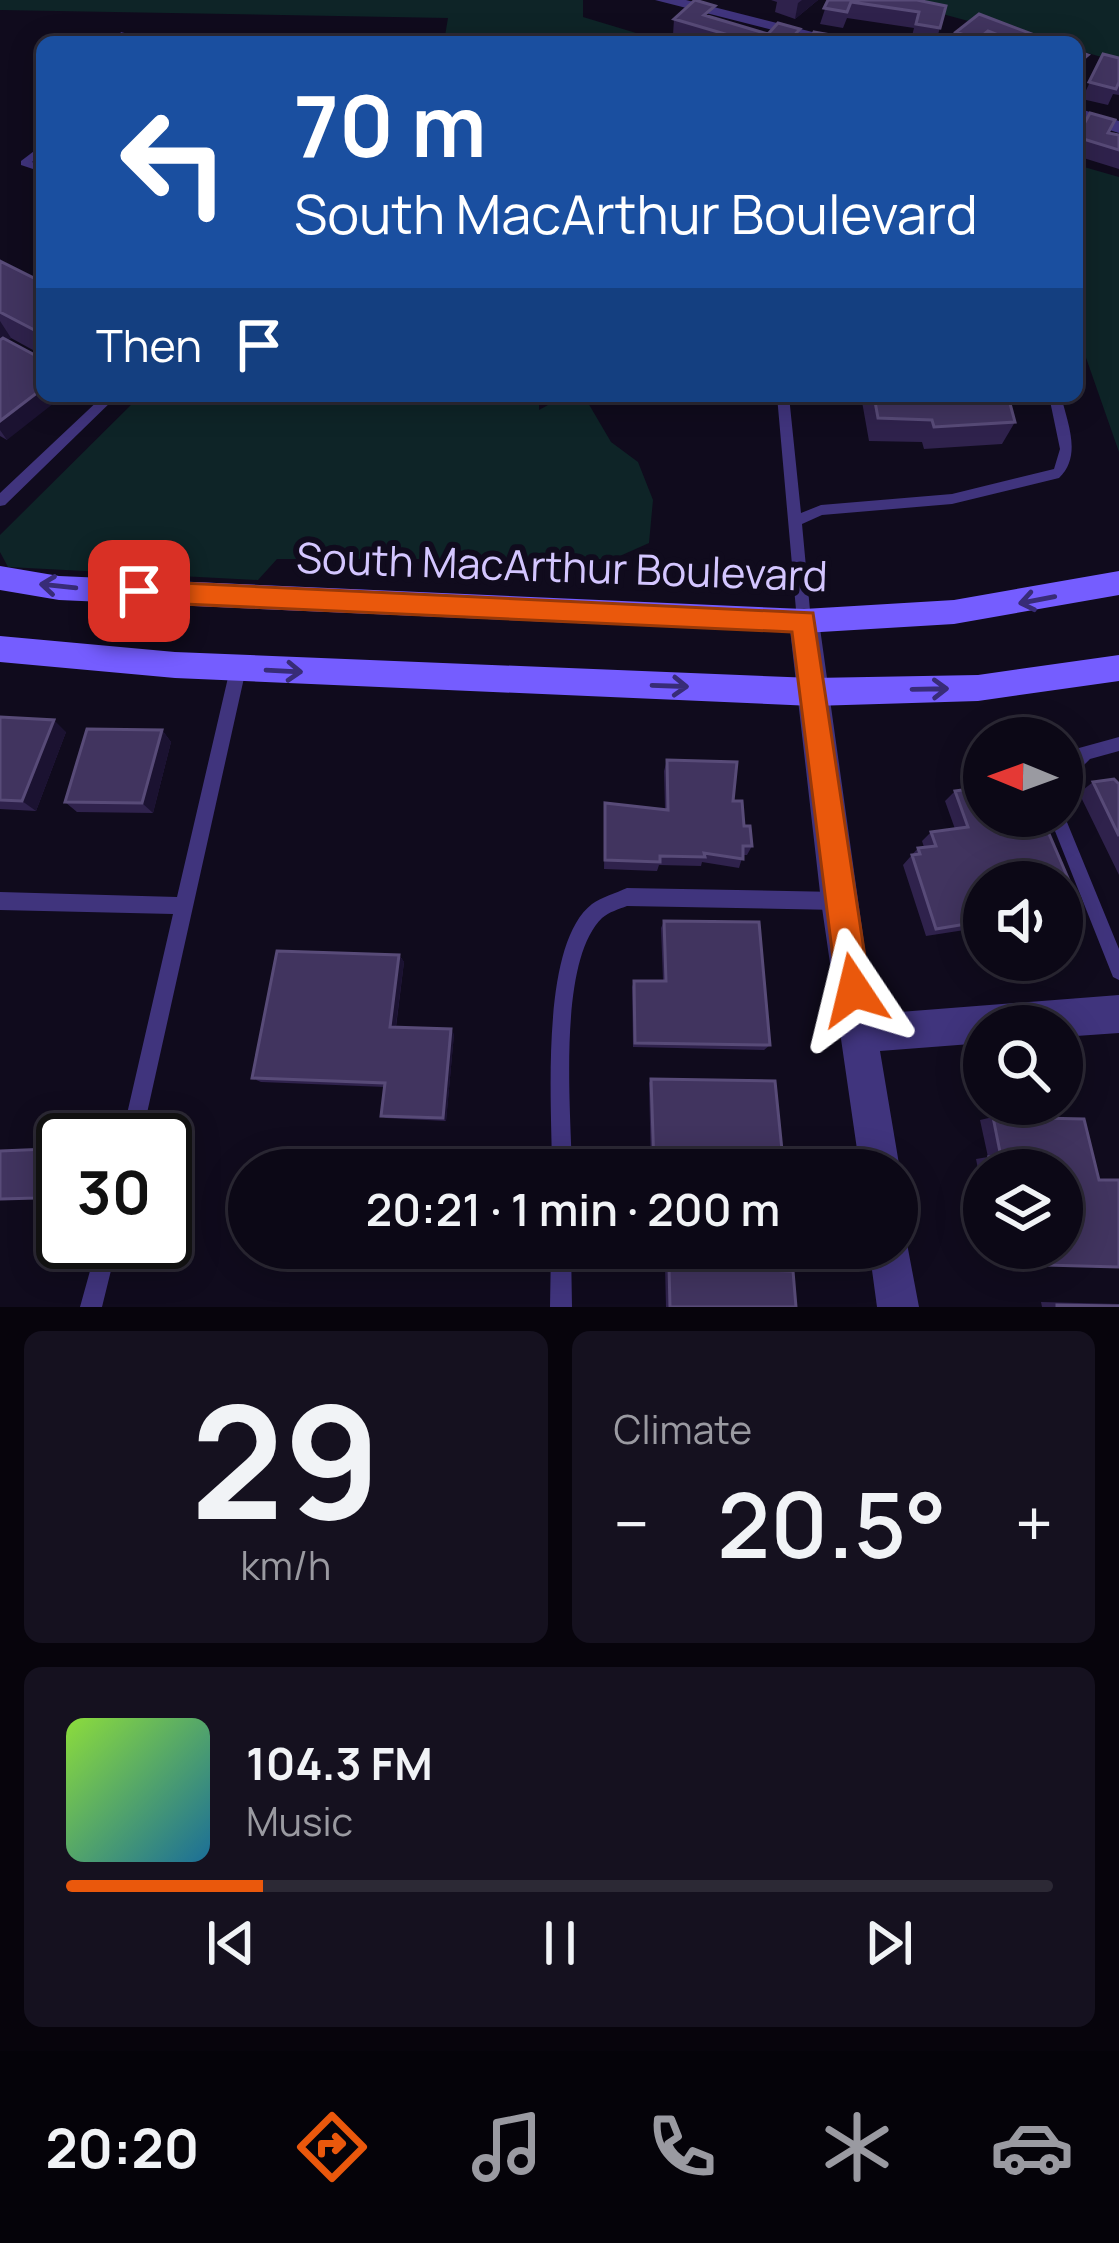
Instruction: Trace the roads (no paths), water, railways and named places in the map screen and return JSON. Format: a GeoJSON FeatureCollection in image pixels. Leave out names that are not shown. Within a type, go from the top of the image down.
{"type":"FeatureCollection","features":[{"type":"Feature","properties":{"kind":"main road","name":"South MacArthur Boulevard"},"geometry":{"type":"LineString","coordinates":[[0,578],[59,588],[804,621],[954,612],[1119,583]]}},
{"type":"Feature","properties":{"kind":"main road"},"geometry":{"type":"LineString","coordinates":[[0,649],[238,668],[813,692],[978,688],[1119,668]]}},
{"type":"Feature","properties":{"kind":"street"},"geometry":{"type":"LineString","coordinates":[[664,0],[817,36]]}},
{"type":"Feature","properties":{"kind":"street"},"geometry":{"type":"LineString","coordinates":[[1083,116],[1119,127]]}},
{"type":"Feature","properties":{"kind":"street"},"geometry":{"type":"LineString","coordinates":[[804,621],[838,901],[877,1149]]}},
{"type":"Feature","properties":{"kind":"street"},"geometry":{"type":"LineString","coordinates":[[861,1034],[1119,1014]]}},
{"type":"Feature","properties":{"kind":"street"},"geometry":{"type":"LineString","coordinates":[[893,1269],[898,1307]]}},
{"type":"Feature","properties":{"kind":"lane"},"geometry":{"type":"LineString","coordinates":[[0,501],[6,484],[104,402]]}},
{"type":"Feature","properties":{"kind":"lane"},"geometry":{"type":"LineString","coordinates":[[783,402],[804,621]]}},
{"type":"Feature","properties":{"kind":"lane"},"geometry":{"type":"LineString","coordinates":[[795,521],[821,510],[952,499],[1059,472],[1067,449],[1056,402]]}},
{"type":"Feature","properties":{"kind":"lane"},"geometry":{"type":"LineString","coordinates":[[137,1113],[238,668]]}},
{"type":"Feature","properties":{"kind":"lane"},"geometry":{"type":"LineString","coordinates":[[1083,755],[1119,744]]}},
{"type":"Feature","properties":{"kind":"lane"},"geometry":{"type":"LineString","coordinates":[[1065,837],[1119,970]]}},
{"type":"Feature","properties":{"kind":"lane"},"geometry":{"type":"LineString","coordinates":[[562,1149],[564,999],[578,944],[595,911],[627,897],[838,901]]}},
{"type":"Feature","properties":{"kind":"lane"},"geometry":{"type":"LineString","coordinates":[[0,901],[184,906]]}},
{"type":"Feature","properties":{"kind":"lane"},"geometry":{"type":"LineString","coordinates":[[91,1307],[101,1269]]}},
{"type":"Feature","properties":{"kind":"lane"},"geometry":{"type":"LineString","coordinates":[[561,1269],[561,1307]]}}]}
